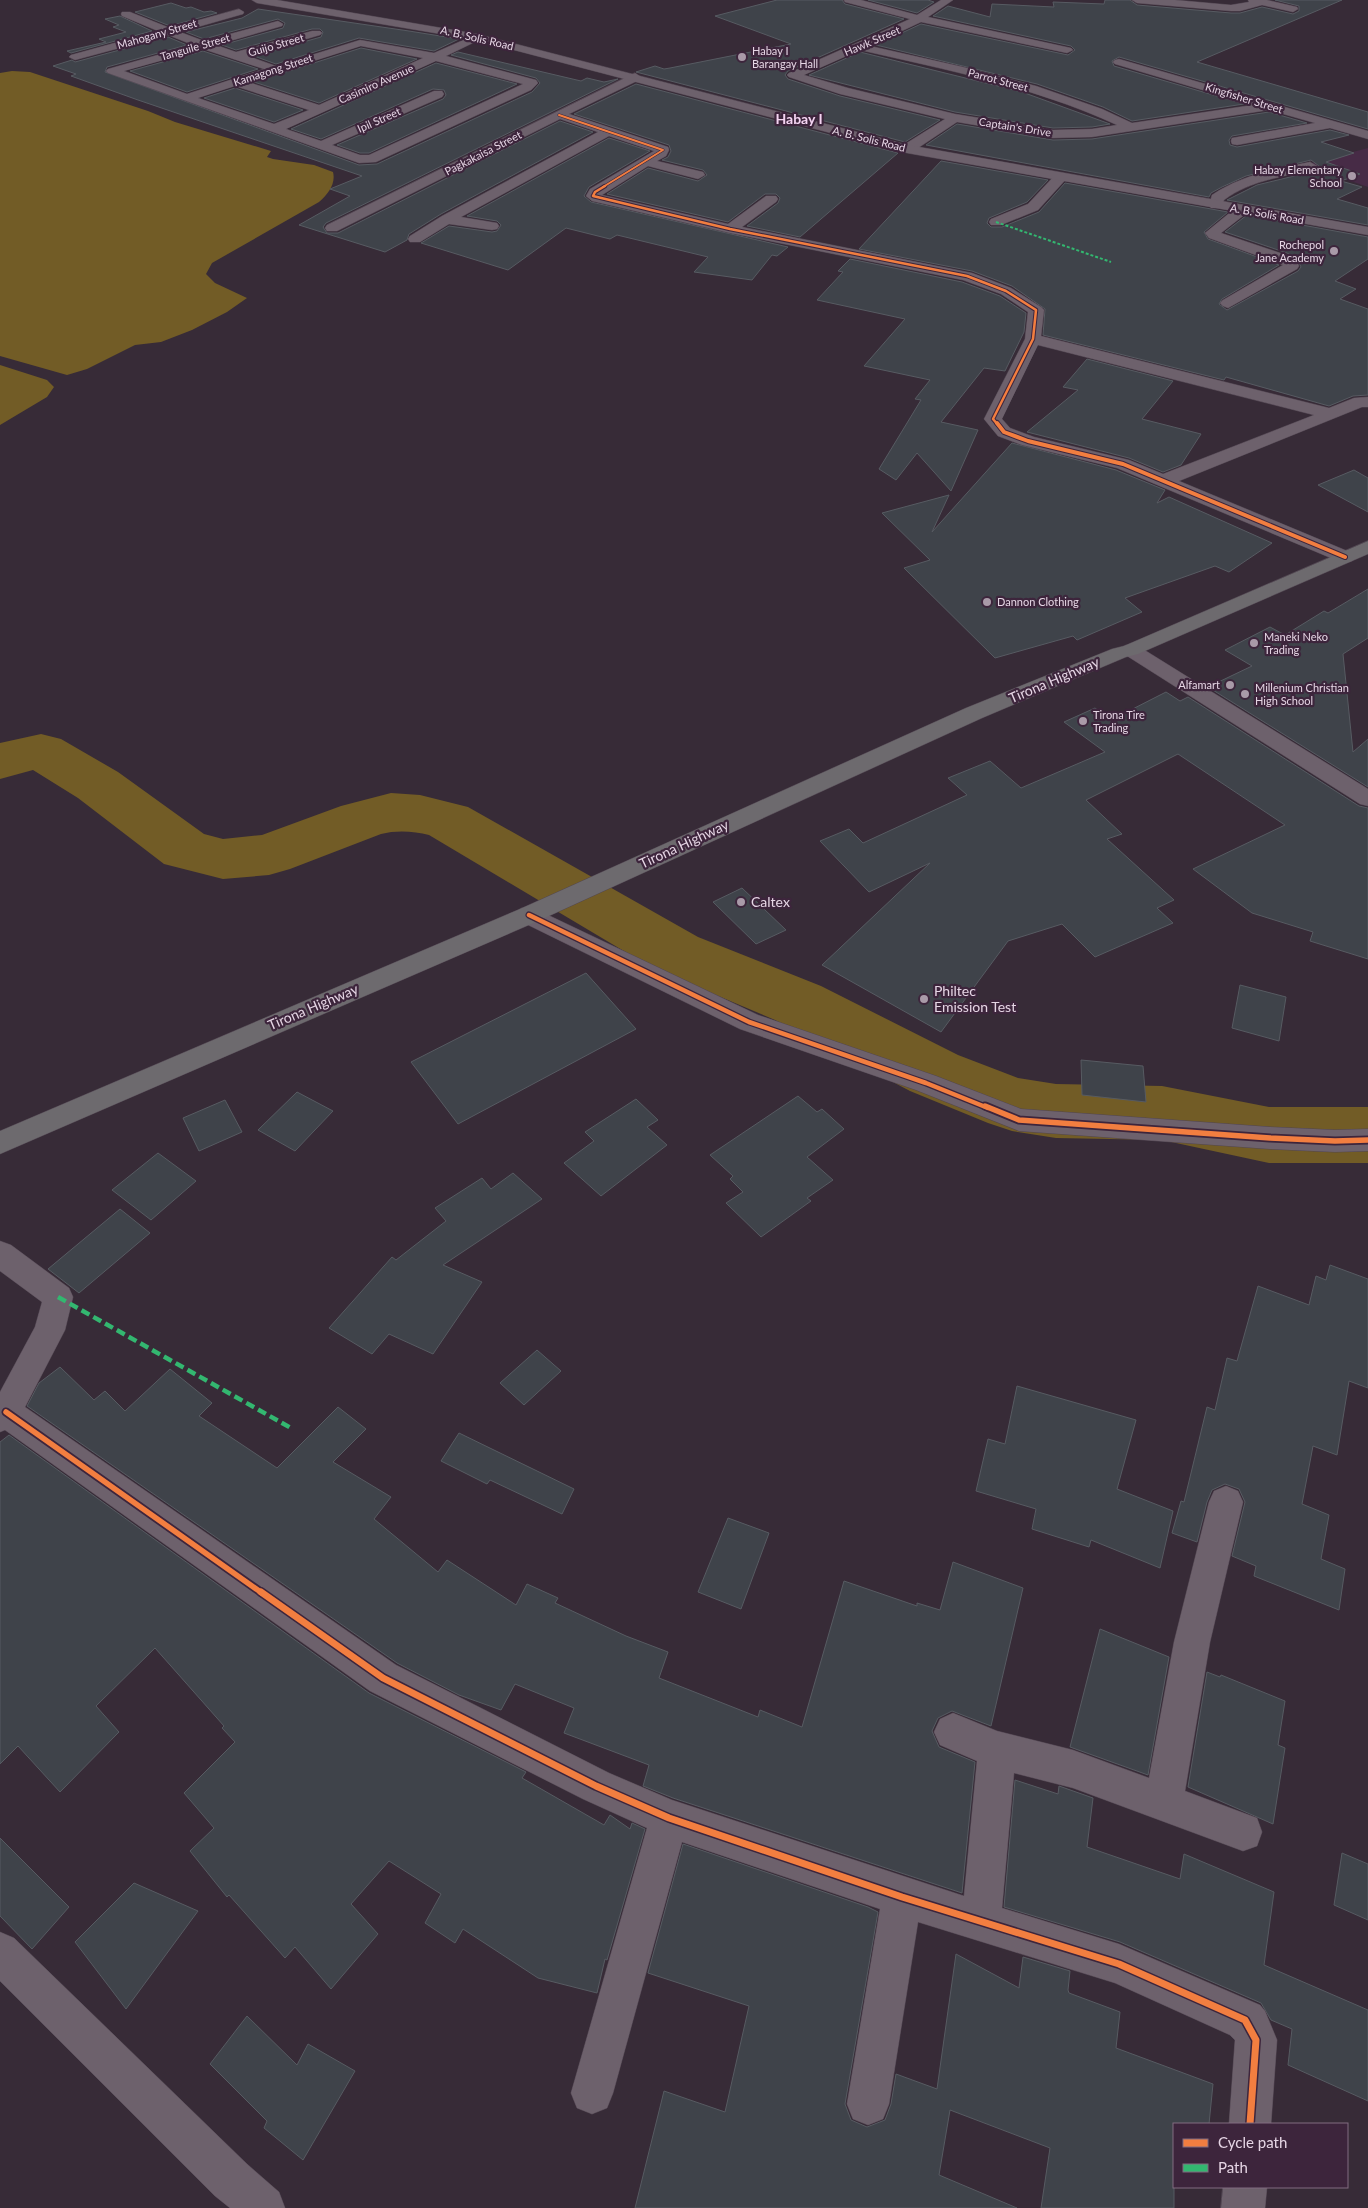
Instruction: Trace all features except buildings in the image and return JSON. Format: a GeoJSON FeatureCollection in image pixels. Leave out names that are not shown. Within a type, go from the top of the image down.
{"type":"FeatureCollection","features":[{"type":"Feature","properties":{"kind":"main road","name":"Tirona Highway"},"geometry":{"type":"LineString","coordinates":[[0,1143],[529,915],[974,714],[1131,650],[1361,552]]}},
{"type":"Feature","properties":{"kind":"street","name":"A. B. Solis Road"},"geometry":{"type":"LineString","coordinates":[[257,0],[430,28],[476,38],[907,148],[1216,205],[1368,230]]}},
{"type":"Feature","properties":{"kind":"street"},"geometry":{"type":"LineString","coordinates":[[849,0],[921,19],[1067,50]]}},
{"type":"Feature","properties":{"kind":"street","name":"Hawk Street"},"geometry":{"type":"LineString","coordinates":[[793,74],[860,47],[921,19],[948,0]]}},
{"type":"Feature","properties":{"kind":"street"},"geometry":{"type":"LineString","coordinates":[[1136,0],[1231,8],[1240,8],[1257,1],[1292,9]]}},
{"type":"Feature","properties":{"kind":"street","name":"Mahogany Street"},"geometry":{"type":"LineString","coordinates":[[75,57],[239,12]]}},
{"type":"Feature","properties":{"kind":"street"},"geometry":{"type":"LineString","coordinates":[[126,14],[200,44],[274,69]]}},
{"type":"Feature","properties":{"kind":"street"},"geometry":{"type":"LineString","coordinates":[[138,19],[156,14]]}},
{"type":"Feature","properties":{"kind":"street","name":"Tanguile Street"},"geometry":{"type":"LineString","coordinates":[[185,98],[112,71],[200,44],[278,24]]}},
{"type":"Feature","properties":{"kind":"street","name":"Guijo Street"},"geometry":{"type":"LineString","coordinates":[[236,56],[316,33]]}},
{"type":"Feature","properties":{"kind":"street","name":"Casimiro Avenue"},"geometry":{"type":"LineString","coordinates":[[274,129],[476,38]]}},
{"type":"Feature","properties":{"kind":"street","name":"Kamagong Street"},"geometry":{"type":"LineString","coordinates":[[185,98],[360,43],[435,57]]}},
{"type":"Feature","properties":{"kind":"street","name":"Parrot Street"},"geometry":{"type":"LineString","coordinates":[[860,47],[1002,80],[1090,108],[1130,127]]}},
{"type":"Feature","properties":{"kind":"street"},"geometry":{"type":"LineString","coordinates":[[185,98],[359,159],[371,159],[526,87],[532,82],[435,57]]}},
{"type":"Feature","properties":{"kind":"street","name":"Kingfisher Street"},"geometry":{"type":"LineString","coordinates":[[1119,62],[1368,135]]}},
{"type":"Feature","properties":{"kind":"street","name":"Captain's Drive"},"geometry":{"type":"LineString","coordinates":[[793,74],[844,91],[955,118],[1053,134],[1092,133],[1271,106]]}},
{"type":"Feature","properties":{"kind":"street","name":"Pagkakaisa Street"},"geometry":{"type":"LineString","coordinates":[[332,228],[634,77]]}},
{"type":"Feature","properties":{"kind":"street"},"geometry":{"type":"LineString","coordinates":[[235,82],[320,109]]}},
{"type":"Feature","properties":{"kind":"street","name":"Ipil Street"},"geometry":{"type":"LineString","coordinates":[[320,146],[438,94]]}},
{"type":"Feature","properties":{"kind":"street"},"geometry":{"type":"LineString","coordinates":[[559,115],[663,150],[595,192],[593,196],[730,229],[967,276],[1006,291],[1036,310],[1033,339],[993,419],[1004,432],[1028,441],[1123,464],[1163,481],[1361,552]]}},
{"type":"Feature","properties":{"kind":"street"},"geometry":{"type":"LineString","coordinates":[[907,148],[955,118]]}},
{"type":"Feature","properties":{"kind":"street"},"geometry":{"type":"LineString","coordinates":[[1237,141],[1332,124]]}},
{"type":"Feature","properties":{"kind":"street"},"geometry":{"type":"LineString","coordinates":[[416,239],[447,219],[609,131]]}},
{"type":"Feature","properties":{"kind":"street"},"geometry":{"type":"LineString","coordinates":[[646,162],[698,175]]}},
{"type":"Feature","properties":{"kind":"street"},"geometry":{"type":"LineString","coordinates":[[1216,205],[1217,198],[1222,193],[1242,185],[1310,166]]}},
{"type":"Feature","properties":{"kind":"street"},"geometry":{"type":"LineString","coordinates":[[996,222],[1033,207],[1061,177]]}},
{"type":"Feature","properties":{"kind":"street"},"geometry":{"type":"LineString","coordinates":[[730,229],[771,199]]}},
{"type":"Feature","properties":{"kind":"street"},"geometry":{"type":"LineString","coordinates":[[1228,303],[1292,266],[1291,263],[1281,258],[1214,235],[1212,232],[1244,209]]}},
{"type":"Feature","properties":{"kind":"street"},"geometry":{"type":"LineString","coordinates":[[447,219],[492,226]]}},
{"type":"Feature","properties":{"kind":"street"},"geometry":{"type":"LineString","coordinates":[[1033,339],[1332,414]]}},
{"type":"Feature","properties":{"kind":"street"},"geometry":{"type":"LineString","coordinates":[[1163,481],[1360,402],[1368,402]]}},
{"type":"Feature","properties":{"kind":"street"},"geometry":{"type":"LineString","coordinates":[[1131,650],[1368,799]]}},
{"type":"Feature","properties":{"kind":"street"},"geometry":{"type":"LineString","coordinates":[[529,915],[750,1022],[926,1083],[1019,1120],[1335,1142],[1368,1140]]}},
{"type":"Feature","properties":{"kind":"street"},"geometry":{"type":"LineString","coordinates":[[0,1254],[58,1297],[50,1330],[3,1414],[383,1678],[596,1786],[670,1818],[902,1897],[1119,1964],[1244,2020],[1250,2026],[1256,2040],[1250,2123]]}},
{"type":"Feature","properties":{"kind":"street"},"geometry":{"type":"LineString","coordinates":[[1164,1803],[1192,1642],[1226,1502]]}},
{"type":"Feature","properties":{"kind":"street"},"geometry":{"type":"LineString","coordinates":[[953,1732],[997,1750],[1073,1770],[1243,1832]]}},
{"type":"Feature","properties":{"kind":"street"},"geometry":{"type":"LineString","coordinates":[[981,1921],[997,1750]]}},
{"type":"Feature","properties":{"kind":"street"},"geometry":{"type":"LineString","coordinates":[[592,2093],[670,1818]]}},
{"type":"Feature","properties":{"kind":"street"},"geometry":{"type":"LineString","coordinates":[[868,2104],[902,1897]]}},
{"type":"Feature","properties":{"kind":"street"},"geometry":{"type":"LineString","coordinates":[[0,1952],[224,2173],[263,2208]]}},
{"type":"Feature","properties":{"kind":"street"},"geometry":{"type":"LineString","coordinates":[[1243,2208],[1244,2188]]}},
{"type":"Feature","properties":{"kind":"shaded area"},"geometry":{"type":"Polygon","coordinates":[[[12,71],[30,72],[148,111],[175,122],[271,151],[267,157],[273,159],[314,165],[333,172],[332,185],[319,202],[212,263],[206,274],[215,283],[247,298],[227,312],[192,330],[161,342],[135,345],[87,369],[67,375],[0,356],[0,73],[12,71]]]}},
{"type":"Feature","properties":{"kind":"shaded area","name":"Habay Elementary School"},"geometry":{"type":"Polygon","coordinates":[[[1368,148],[1368,187],[1304,165],[1368,148]]]}},
{"type":"Feature","properties":{"kind":"shaded area"},"geometry":{"type":"Polygon","coordinates":[[[0,365],[47,380],[54,387],[47,397],[0,425],[0,365]]]}},
{"type":"Feature","properties":{"kind":"waterway"},"geometry":{"type":"LineString","coordinates":[[0,761],[41,751],[98,785],[185,850],[223,859],[269,855],[361,820],[391,812],[420,814],[448,821],[676,953],[798,1003],[934,1073],[1012,1104],[1056,1111],[1162,1113],[1269,1135],[1368,1135]]}},
{"type":"Feature","properties":{"kind":"marked path"},"geometry":{"type":"LineString","coordinates":[[996,222],[1111,262]]}},
{"type":"Feature","properties":{"kind":"marked path"},"geometry":{"type":"LineString","coordinates":[[58,1297],[291,1428]]}},
{"type":"Feature","properties":{"kind":"cycle path"},"geometry":{"type":"LineString","coordinates":[[559,115],[663,150],[661,153],[595,192],[593,196],[597,198],[730,229],[967,276],[1006,291],[1036,310],[1033,339],[993,419],[1004,432],[1028,441],[1123,464],[1345,557]]}},
{"type":"Feature","properties":{"kind":"cycle path"},"geometry":{"type":"LineString","coordinates":[[529,915],[749,1022],[926,1083],[1019,1120],[1270,1138],[1335,1141],[1368,1140]]}},
{"type":"Feature","properties":{"kind":"cycle path"},"geometry":{"type":"LineString","coordinates":[[6,1412],[383,1678],[596,1786],[669,1818],[902,1897],[1119,1964],[1245,2020],[1256,2040],[1250,2123]]}},
{"type":"Feature","properties":{"kind":"place","name":"Habay I Barangay Hall"},"geometry":{"type":"Point","coordinates":[742,57]}},
{"type":"Feature","properties":{"kind":"place","name":"Habay Elementary School"},"geometry":{"type":"Point","coordinates":[1352,176]}},
{"type":"Feature","properties":{"kind":"place","name":"Rochepol Jane Academy"},"geometry":{"type":"Point","coordinates":[1334,251]}},
{"type":"Feature","properties":{"kind":"place","name":"Dannon Clothing"},"geometry":{"type":"Point","coordinates":[987,602]}},
{"type":"Feature","properties":{"kind":"place","name":"Maneki Neko Trading"},"geometry":{"type":"Point","coordinates":[1254,643]}},
{"type":"Feature","properties":{"kind":"place","name":"Alfamart"},"geometry":{"type":"Point","coordinates":[1230,685]}},
{"type":"Feature","properties":{"kind":"place","name":"Millenium Christian High School"},"geometry":{"type":"Point","coordinates":[1245,694]}},
{"type":"Feature","properties":{"kind":"place","name":"Tirona Tire Trading"},"geometry":{"type":"Point","coordinates":[1083,721]}},
{"type":"Feature","properties":{"kind":"place","name":"Caltex"},"geometry":{"type":"Point","coordinates":[741,902]}},
{"type":"Feature","properties":{"kind":"place","name":"Philtec Emission Test"},"geometry":{"type":"Point","coordinates":[924,999]}},
{"type":"Feature","properties":{"kind":"district","name":"Habay I"},"geometry":{"type":"Point","coordinates":[799,119]}}]}
